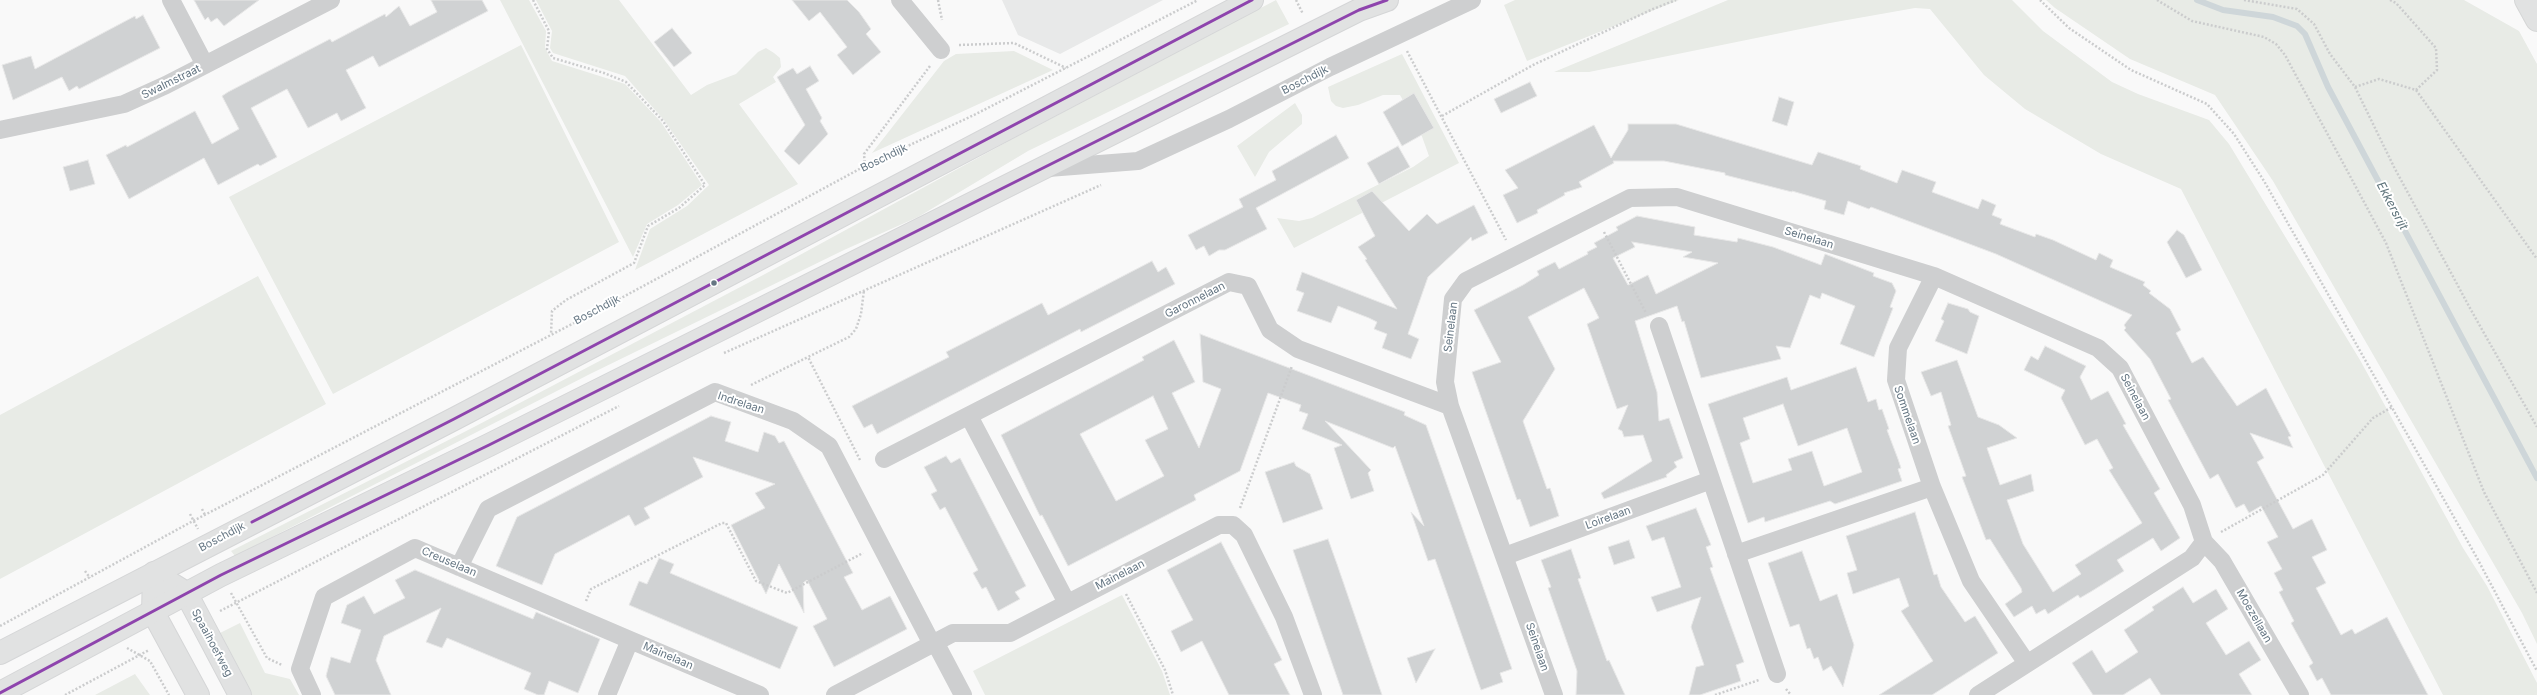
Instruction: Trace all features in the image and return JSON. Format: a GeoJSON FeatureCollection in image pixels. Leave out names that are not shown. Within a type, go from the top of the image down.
{"type":"FeatureCollection","features":[{"type":"Feature","properties":{"kind":"main road","name":"Boschdijk"},"geometry":{"type":"LineString","coordinates":[[0,653],[460,416],[1252,0]]}},
{"type":"Feature","properties":{"kind":"main road","name":"Boschdijk"},"geometry":{"type":"LineString","coordinates":[[0,693],[186,593],[504,438],[1040,168],[1355,3],[1387,0]]}},
{"type":"Feature","properties":{"kind":"main road"},"geometry":{"type":"LineString","coordinates":[[2526,0],[2537,20]]}},
{"type":"Feature","properties":{"kind":"main road"},"geometry":{"type":"LineString","coordinates":[[154,573],[186,593]]}},
{"type":"Feature","properties":{"kind":"main road"},"geometry":{"type":"LineString","coordinates":[[154,573],[153,612],[198,695]]}},
{"type":"Feature","properties":{"kind":"main road","name":"Spaaihoefweg"},"geometry":{"type":"LineString","coordinates":[[186,593],[240,695]]}},
{"type":"Feature","properties":{"kind":"street"},"geometry":{"type":"LineString","coordinates":[[171,0],[205,66]]}},
{"type":"Feature","properties":{"kind":"street","name":"Swalmstraat"},"geometry":{"type":"LineString","coordinates":[[0,130],[124,104],[205,66],[330,0]]}},
{"type":"Feature","properties":{"kind":"street"},"geometry":{"type":"LineString","coordinates":[[900,0],[941,50]]}},
{"type":"Feature","properties":{"kind":"street","name":"Boschdijk"},"geometry":{"type":"LineString","coordinates":[[1040,168],[1138,161],[1472,0]]}},
{"type":"Feature","properties":{"kind":"street","name":"Seinelaan"},"geometry":{"type":"LineString","coordinates":[[1554,695],[1450,406],[1445,382],[1453,299],[1466,281],[1630,198],[1677,197],[1934,276],[2098,348],[2120,368],[2192,505],[2204,542]]}},
{"type":"Feature","properties":{"kind":"street","name":"Sommelaan"},"geometry":{"type":"LineString","coordinates":[[1934,276],[1898,348],[1896,380],[1932,487],[1971,581],[2026,662]]}},
{"type":"Feature","properties":{"kind":"street","name":"Garonnelaan"},"geometry":{"type":"LineString","coordinates":[[884,459],[1229,282],[1248,286],[1270,330],[1298,349],[1450,406]]}},
{"type":"Feature","properties":{"kind":"street"},"geometry":{"type":"LineString","coordinates":[[1659,326],[1777,674]]}},
{"type":"Feature","properties":{"kind":"street","name":"Indrelaan"},"geometry":{"type":"LineString","coordinates":[[459,567],[488,509],[716,392],[792,421],[829,446],[880,544],[963,695]]}},
{"type":"Feature","properties":{"kind":"street"},"geometry":{"type":"LineString","coordinates":[[969,416],[1067,603]]}},
{"type":"Feature","properties":{"kind":"street","name":"Loirelaan"},"geometry":{"type":"LineString","coordinates":[[1505,556],[1711,480]]}},
{"type":"Feature","properties":{"kind":"street"},"geometry":{"type":"LineString","coordinates":[[1736,554],[1932,487]]}},
{"type":"Feature","properties":{"kind":"street","name":"Mainelaan"},"geometry":{"type":"LineString","coordinates":[[835,695],[954,633],[1010,633],[1219,525],[1233,525]]}},
{"type":"Feature","properties":{"kind":"street"},"geometry":{"type":"LineString","coordinates":[[1233,525],[1244,535],[1284,617],[1313,695]]}},
{"type":"Feature","properties":{"kind":"street"},"geometry":{"type":"LineString","coordinates":[[1978,695],[2026,662],[2192,558],[2204,542]]}},
{"type":"Feature","properties":{"kind":"street","name":"Moezellaan"},"geometry":{"type":"LineString","coordinates":[[2204,542],[2222,561],[2300,695]]}},
{"type":"Feature","properties":{"kind":"street","name":"Creuselaan"},"geometry":{"type":"LineString","coordinates":[[300,669],[324,598],[415,548],[630,640]]}},
{"type":"Feature","properties":{"kind":"street","name":"Mainelaan"},"geometry":{"type":"LineString","coordinates":[[607,695],[630,640],[760,695]]}},
{"type":"Feature","properties":{"kind":"street"},"geometry":{"type":"LineString","coordinates":[[300,669],[312,695]]}},
{"type":"Feature","properties":{"kind":"path"},"geometry":{"type":"LineString","coordinates":[[533,0],[549,31],[547,49],[553,58],[604,73],[626,82],[663,120],[705,186],[679,208],[648,226],[634,263],[566,300],[552,311],[551,334]]}},
{"type":"Feature","properties":{"kind":"path","name":"Boschdijk"},"geometry":{"type":"LineString","coordinates":[[0,626],[193,521],[551,334],[865,166],[1067,68],[1198,0]]}},
{"type":"Feature","properties":{"kind":"path"},"geometry":{"type":"LineString","coordinates":[[1442,116],[1533,65],[1652,9],[1676,0]]}},
{"type":"Feature","properties":{"kind":"path"},"geometry":{"type":"LineString","coordinates":[[2040,0],[2069,28],[2131,70],[2207,104],[2234,134],[2264,181],[2392,407],[2477,558],[2537,671]]}},
{"type":"Feature","properties":{"kind":"path"},"geometry":{"type":"LineString","coordinates":[[2156,0],[2192,21],[2264,37],[2276,44],[2286,55],[2386,243],[2484,492],[2537,593]]}},
{"type":"Feature","properties":{"kind":"path"},"geometry":{"type":"LineString","coordinates":[[2244,0],[2296,9],[2314,24],[2330,54],[2355,88],[2394,167],[2463,296],[2537,427]]}},
{"type":"Feature","properties":{"kind":"path"},"geometry":{"type":"LineString","coordinates":[[2390,0],[2396,4],[2436,48],[2437,70],[2416,90]]}},
{"type":"Feature","properties":{"kind":"path"},"geometry":{"type":"LineString","coordinates":[[1400,36],[1514,256]]}},
{"type":"Feature","properties":{"kind":"path"},"geometry":{"type":"LineString","coordinates":[[865,166],[864,154],[941,50],[947,46],[1014,43],[1067,68]]}},
{"type":"Feature","properties":{"kind":"path"},"geometry":{"type":"LineString","coordinates":[[2355,88],[2379,79],[2416,90],[2537,259]]}},
{"type":"Feature","properties":{"kind":"path"},"geometry":{"type":"LineString","coordinates":[[717,357],[864,289],[1102,184]]}},
{"type":"Feature","properties":{"kind":"path"},"geometry":{"type":"LineString","coordinates":[[1595,215],[1646,314],[1659,326]]}},
{"type":"Feature","properties":{"kind":"path"},"geometry":{"type":"LineString","coordinates":[[1233,525],[1298,349]]}},
{"type":"Feature","properties":{"kind":"path"},"geometry":{"type":"LineString","coordinates":[[735,400],[744,388],[808,357]]}},
{"type":"Feature","properties":{"kind":"path"},"geometry":{"type":"LineString","coordinates":[[300,669],[274,663],[267,658],[237,603],[626,402]]}},
{"type":"Feature","properties":{"kind":"path"},"geometry":{"type":"LineString","coordinates":[[2204,542],[2324,475],[2373,418],[2392,407]]}},
{"type":"Feature","properties":{"kind":"path"},"geometry":{"type":"LineString","coordinates":[[202,509],[205,515]]}},
{"type":"Feature","properties":{"kind":"path"},"geometry":{"type":"LineString","coordinates":[[190,514],[193,521]]}},
{"type":"Feature","properties":{"kind":"path"},"geometry":{"type":"LineString","coordinates":[[580,618],[591,588],[722,523],[726,523],[756,581],[787,593],[880,544]]}},
{"type":"Feature","properties":{"kind":"path"},"geometry":{"type":"LineString","coordinates":[[85,571],[90,578]]}},
{"type":"Feature","properties":{"kind":"path"},"geometry":{"type":"LineString","coordinates":[[1118,577],[1165,670],[1173,695]]}},
{"type":"Feature","properties":{"kind":"path"},"geometry":{"type":"LineString","coordinates":[[65,695],[140,656],[150,661],[169,695]]}},
{"type":"Feature","properties":{"kind":"path"},"geometry":{"type":"LineString","coordinates":[[1715,695],[1777,674]]}},
{"type":"Feature","properties":{"kind":"shaded area"},"geometry":{"type":"Polygon","coordinates":[[[500,0],[529,0],[546,31],[545,48],[552,61],[625,84],[661,122],[702,185],[678,205],[647,224],[633,257],[500,0]]]}},
{"type":"Feature","properties":{"kind":"shaded area"},"geometry":{"type":"Polygon","coordinates":[[[536,0],[619,0],[691,95],[707,85],[736,74],[758,52],[766,48],[774,53],[780,58],[781,67],[773,77],[776,82],[739,104],[798,184],[635,270],[650,229],[687,206],[709,185],[664,120],[625,76],[553,53],[550,48],[552,31],[536,0]]]}},
{"type":"Feature","properties":{"kind":"shaded area"},"geometry":{"type":"Polygon","coordinates":[[[1002,0],[1163,0],[1060,54],[1018,35],[1002,0]]]}},
{"type":"Feature","properties":{"kind":"shaded area"},"geometry":{"type":"Polygon","coordinates":[[[1276,0],[1289,24],[1028,151],[918,217],[844,250],[590,374],[235,556],[231,551],[474,427],[765,274],[1018,136],[1276,0]]]}},
{"type":"Feature","properties":{"kind":"shaded area"},"geometry":{"type":"Polygon","coordinates":[[[1515,0],[1679,0],[1527,61],[1504,5],[1515,0]]]}},
{"type":"Feature","properties":{"kind":"shaded area"},"geometry":{"type":"Polygon","coordinates":[[[1728,0],[2012,0],[2043,31],[2112,82],[2138,94],[2209,120],[2229,144],[2360,360],[2463,548],[2487,586],[2537,683],[2537,695],[2443,695],[2181,189],[2101,154],[2025,109],[1984,75],[1930,9],[1915,8],[1830,23],[1589,72],[1554,72],[1728,0]]]}},
{"type":"Feature","properties":{"kind":"shaded area"},"geometry":{"type":"Polygon","coordinates":[[[2046,0],[2464,0],[2519,31],[2537,64],[2537,644],[2522,613],[2273,181],[2215,95],[2130,59],[2055,8],[2046,0]]]}},
{"type":"Feature","properties":{"kind":"shaded area"},"geometry":{"type":"Polygon","coordinates":[[[521,45],[619,242],[333,394],[229,197],[521,45]]]}},
{"type":"Feature","properties":{"kind":"shaded area"},"geometry":{"type":"Polygon","coordinates":[[[1014,51],[1053,70],[872,153],[944,61],[956,54],[1014,51]]]}},
{"type":"Feature","properties":{"kind":"shaded area"},"geometry":{"type":"Polygon","coordinates":[[[1402,54],[1459,163],[1294,248],[1277,218],[1299,221],[1312,218],[1413,167],[1429,156],[1420,131],[1400,95],[1383,95],[1358,105],[1343,108],[1336,106],[1331,101],[1328,87],[1402,54]]]}},
{"type":"Feature","properties":{"kind":"shaded area"},"geometry":{"type":"Polygon","coordinates":[[[1295,103],[1302,115],[1302,124],[1269,152],[1255,177],[1237,146],[1295,103]]]}},
{"type":"Feature","properties":{"kind":"shaded area"},"geometry":{"type":"Polygon","coordinates":[[[258,276],[326,404],[0,579],[0,415],[258,276]]]}},
{"type":"Feature","properties":{"kind":"shaded area"},"geometry":{"type":"Polygon","coordinates":[[[1122,595],[1162,671],[1170,695],[985,695],[973,671],[1122,595]]]}},
{"type":"Feature","properties":{"kind":"shaded area"},"geometry":{"type":"Polygon","coordinates":[[[240,623],[265,673],[290,679],[299,695],[250,695],[218,634],[240,623]]]}},
{"type":"Feature","properties":{"kind":"shaded area"},"geometry":{"type":"Polygon","coordinates":[[[135,674],[150,695],[95,695],[135,674]]]}},
{"type":"Feature","properties":{"kind":"building"},"geometry":{"type":"Polygon","coordinates":[[[194,0],[259,0],[224,26],[217,18],[211,22],[208,17],[205,20],[194,0]]]}},
{"type":"Feature","properties":{"kind":"building"},"geometry":{"type":"Polygon","coordinates":[[[431,0],[482,0],[488,11],[379,67],[373,56],[346,70],[366,108],[341,121],[337,113],[308,128],[287,89],[251,108],[277,157],[260,166],[258,164],[218,185],[204,158],[129,199],[106,155],[126,145],[127,147],[195,111],[212,144],[239,129],[222,96],[228,92],[330,39],[332,42],[385,14],[386,17],[399,6],[410,26],[437,12],[431,0]]]}},
{"type":"Feature","properties":{"kind":"building"},"geometry":{"type":"Polygon","coordinates":[[[792,0],[847,0],[859,12],[871,29],[866,34],[881,52],[853,75],[837,55],[847,47],[820,12],[809,21],[792,0]]]}},
{"type":"Feature","properties":{"kind":"building"},"geometry":{"type":"Polygon","coordinates":[[[143,15],[160,48],[79,89],[77,86],[69,91],[62,77],[13,100],[2,65],[31,56],[35,69],[135,16],[136,19],[143,15]]]}},
{"type":"Feature","properties":{"kind":"building"},"geometry":{"type":"Polygon","coordinates":[[[672,28],[692,53],[674,67],[654,42],[672,28]]]}},
{"type":"Feature","properties":{"kind":"building"},"geometry":{"type":"Polygon","coordinates":[[[810,66],[819,81],[806,89],[822,118],[820,121],[828,134],[799,165],[784,151],[805,125],[777,77],[793,68],[797,74],[810,66]]]}},
{"type":"Feature","properties":{"kind":"building"},"geometry":{"type":"Polygon","coordinates":[[[1530,82],[1537,96],[1501,113],[1494,99],[1530,82]]]}},
{"type":"Feature","properties":{"kind":"building"},"geometry":{"type":"Polygon","coordinates":[[[1414,93],[1434,128],[1402,146],[1383,112],[1414,93]]]}},
{"type":"Feature","properties":{"kind":"building"},"geometry":{"type":"Polygon","coordinates":[[[1779,97],[1794,102],[1787,126],[1772,121],[1779,97]]]}},
{"type":"Feature","properties":{"kind":"building"},"geometry":{"type":"Polygon","coordinates":[[[1628,124],[1676,124],[1812,165],[1818,152],[1861,166],[1860,169],[1897,183],[1902,170],[1936,182],[1932,192],[1978,209],[1982,199],[1996,205],[1992,215],[2002,219],[2000,224],[2035,237],[2036,234],[2053,240],[2096,260],[2099,253],[2113,260],[2110,267],[2145,282],[2143,285],[2151,291],[2149,293],[2170,309],[2181,330],[2176,333],[2192,363],[2203,357],[2237,406],[2266,388],[2291,436],[2288,437],[2293,448],[2250,433],[2264,458],[2257,462],[2293,529],[2312,519],[2327,550],[2312,557],[2326,583],[2316,588],[2341,635],[2352,629],[2355,634],[2387,617],[2428,695],[2331,695],[2322,678],[2317,681],[2309,666],[2313,663],[2291,623],[2294,621],[2279,592],[2283,590],[2274,573],[2282,569],[2267,542],[2278,537],[2261,506],[2249,513],[2244,504],[2236,508],[2218,474],[2210,479],[2168,400],[2171,399],[2150,359],[2124,330],[2126,328],[2124,325],[2132,315],[1996,254],[1871,207],[1869,209],[1848,201],[1844,215],[1824,209],[1826,201],[1792,191],[1725,175],[1725,173],[1664,161],[1613,161],[1614,163],[1579,182],[1582,187],[1564,193],[1565,195],[1537,210],[1538,213],[1517,223],[1503,195],[1518,188],[1505,170],[1594,125],[1611,158],[1628,130],[1628,124]]]}},
{"type":"Feature","properties":{"kind":"building"},"geometry":{"type":"Polygon","coordinates":[[[1336,135],[1349,158],[1256,208],[1267,229],[1225,250],[1219,250],[1209,256],[1204,246],[1196,250],[1188,235],[1243,207],[1239,199],[1276,180],[1272,171],[1336,135]]]}},
{"type":"Feature","properties":{"kind":"building"},"geometry":{"type":"Polygon","coordinates":[[[1398,146],[1410,167],[1379,184],[1367,163],[1398,146]]]}},
{"type":"Feature","properties":{"kind":"building"},"geometry":{"type":"Polygon","coordinates":[[[88,160],[95,184],[70,191],[63,167],[88,160]]]}},
{"type":"Feature","properties":{"kind":"building"},"geometry":{"type":"Polygon","coordinates":[[[1372,191],[1409,231],[1427,214],[1437,224],[1474,205],[1488,233],[1472,241],[1471,237],[1428,277],[1408,334],[1419,339],[1411,359],[1382,348],[1387,334],[1374,329],[1377,322],[1369,318],[1338,306],[1331,323],[1297,311],[1304,293],[1296,290],[1302,272],[1397,309],[1365,260],[1367,259],[1358,247],[1375,236],[1356,200],[1372,191]]]}},
{"type":"Feature","properties":{"kind":"building"},"geometry":{"type":"Polygon","coordinates":[[[1637,216],[1695,227],[1694,235],[1737,242],[1738,238],[1773,247],[1821,265],[1825,254],[1874,273],[1873,276],[1892,283],[1896,291],[1890,307],[1893,308],[1874,357],[1840,344],[1855,306],[1822,293],[1820,299],[1810,295],[1790,348],[1776,346],[1781,359],[1701,378],[1684,321],[1682,322],[1677,306],[1635,321],[1657,392],[1659,421],[1669,418],[1683,458],[1674,462],[1677,467],[1666,475],[1667,477],[1604,499],[1601,493],[1652,461],[1643,435],[1624,437],[1622,431],[1618,429],[1628,405],[1617,409],[1587,324],[1599,318],[1584,288],[1528,317],[1555,369],[1523,421],[1547,489],[1550,488],[1559,516],[1530,527],[1520,499],[1517,500],[1472,372],[1501,362],[1474,310],[1523,285],[1539,275],[1537,271],[1555,262],[1559,269],[1588,254],[1587,252],[1597,247],[1594,243],[1618,230],[1616,227],[1637,216]],[[1632,242],[1635,247],[1613,258],[1628,285],[1648,275],[1656,294],[1718,263],[1683,257],[1692,252],[1632,242]]]}},
{"type":"Feature","properties":{"kind":"building"},"geometry":{"type":"Polygon","coordinates":[[[2177,230],[2184,235],[2202,270],[2186,278],[2167,242],[2177,230]]]}},
{"type":"Feature","properties":{"kind":"building"},"geometry":{"type":"Polygon","coordinates":[[[1152,261],[1158,272],[1166,267],[1175,284],[1081,332],[1080,329],[877,434],[872,424],[864,428],[852,406],[949,357],[946,352],[1042,303],[1048,315],[1152,261]]]}},
{"type":"Feature","properties":{"kind":"building"},"geometry":{"type":"Polygon","coordinates":[[[1948,303],[1968,309],[1970,312],[1979,316],[1967,354],[1935,341],[1944,321],[1941,319],[1948,303]]]}},
{"type":"Feature","properties":{"kind":"building"},"geometry":{"type":"Polygon","coordinates":[[[1200,334],[1405,412],[1404,415],[1426,425],[1512,669],[1500,673],[1503,682],[1481,690],[1435,559],[1428,561],[1411,512],[1424,526],[1395,446],[1393,448],[1325,421],[1371,470],[1368,473],[1374,491],[1351,499],[1334,448],[1342,445],[1302,429],[1308,414],[1299,411],[1301,405],[1268,393],[1240,471],[1194,495],[1196,500],[1068,566],[1042,515],[1040,516],[1001,435],[1144,360],[1142,357],[1174,340],[1195,382],[1172,393],[1199,448],[1221,389],[1203,382],[1200,334]],[[1153,396],[1080,434],[1116,501],[1164,476],[1145,440],[1168,429],[1153,396]]]}},
{"type":"Feature","properties":{"kind":"building"},"geometry":{"type":"Polygon","coordinates":[[[2045,346],[2086,366],[2080,377],[2091,400],[2108,391],[2126,424],[2123,425],[2160,489],[2154,493],[2180,538],[2161,551],[2153,538],[2117,560],[2124,571],[2080,598],[2078,595],[2048,614],[2045,609],[2036,614],[2032,606],[2014,617],[2005,604],[2022,592],[2021,588],[1990,539],[1986,540],[1962,477],[1966,476],[1948,426],[1951,425],[1941,392],[1931,396],[1921,372],[1957,360],[1978,417],[1999,425],[2017,438],[1987,448],[2000,485],[2031,474],[2034,491],[2007,500],[2023,544],[2053,592],[2081,574],[2075,565],[2142,523],[2109,470],[2113,468],[2097,439],[2085,445],[2061,398],[2065,390],[2024,370],[2031,356],[2038,360],[2045,346]]]}},
{"type":"Feature","properties":{"kind":"building"},"geometry":{"type":"Polygon","coordinates":[[[1856,367],[1868,402],[1876,399],[1879,410],[1882,409],[1889,429],[1887,430],[1901,468],[1898,469],[1902,481],[1835,504],[1830,501],[1765,522],[1764,517],[1748,523],[1708,404],[1787,377],[1791,390],[1856,367]],[[1783,404],[1743,418],[1750,439],[1740,443],[1753,483],[1792,470],[1788,459],[1812,451],[1824,486],[1862,472],[1847,428],[1798,446],[1783,404]]]}},
{"type":"Feature","properties":{"kind":"building"},"geometry":{"type":"Polygon","coordinates":[[[711,416],[731,422],[725,441],[758,452],[764,432],[775,436],[779,443],[784,441],[853,573],[844,577],[862,610],[890,596],[907,629],[834,667],[813,626],[827,619],[807,580],[803,583],[804,613],[779,564],[766,594],[731,525],[765,508],[755,493],[775,484],[693,457],[703,477],[644,508],[650,518],[635,526],[629,515],[555,554],[542,585],[496,566],[517,517],[711,416]]]}},
{"type":"Feature","properties":{"kind":"building"},"geometry":{"type":"Polygon","coordinates":[[[946,456],[951,463],[960,458],[1026,586],[1015,592],[1020,599],[998,611],[986,587],[982,589],[973,573],[978,570],[945,507],[940,510],[931,494],[937,491],[924,467],[946,456]]]}},
{"type":"Feature","properties":{"kind":"building"},"geometry":{"type":"Polygon","coordinates":[[[1294,462],[1296,466],[1310,474],[1323,509],[1283,523],[1265,472],[1294,462]]]}},
{"type":"Feature","properties":{"kind":"building"},"geometry":{"type":"Polygon","coordinates":[[[1696,508],[1711,545],[1706,547],[1713,567],[1710,568],[1744,662],[1736,665],[1741,681],[1700,695],[1689,695],[1696,667],[1704,665],[1691,627],[1701,597],[1657,612],[1651,597],[1681,587],[1664,537],[1652,541],[1646,526],[1696,508]]]}},
{"type":"Feature","properties":{"kind":"building"},"geometry":{"type":"Polygon","coordinates":[[[1915,512],[1934,575],[1937,574],[1941,587],[1965,622],[1975,616],[1998,653],[1932,695],[1879,695],[1933,661],[1901,611],[1909,606],[1899,578],[1853,594],[1847,573],[1857,570],[1846,536],[1915,512]]]}},
{"type":"Feature","properties":{"kind":"building"},"geometry":{"type":"Polygon","coordinates":[[[1328,539],[1382,695],[1343,695],[1293,550],[1328,539]]]}},
{"type":"Feature","properties":{"kind":"building"},"geometry":{"type":"Polygon","coordinates":[[[1629,540],[1635,558],[1614,565],[1608,547],[1629,540]]]}},
{"type":"Feature","properties":{"kind":"building"},"geometry":{"type":"Polygon","coordinates":[[[1221,542],[1282,660],[1274,664],[1290,695],[1229,695],[1202,641],[1181,652],[1171,631],[1193,620],[1167,570],[1221,542]]]}},
{"type":"Feature","properties":{"kind":"building"},"geometry":{"type":"Polygon","coordinates":[[[1571,549],[1581,578],[1578,579],[1607,661],[1609,660],[1625,695],[1576,695],[1577,671],[1548,588],[1551,587],[1541,560],[1571,549]]]}},
{"type":"Feature","properties":{"kind":"building"},"geometry":{"type":"Polygon","coordinates":[[[1802,551],[1820,601],[1837,594],[1854,645],[1843,687],[1831,666],[1823,671],[1818,657],[1814,659],[1810,648],[1807,649],[1799,624],[1790,627],[1768,563],[1802,551]]]}},
{"type":"Feature","properties":{"kind":"building"},"geometry":{"type":"Polygon","coordinates":[[[659,558],[674,564],[670,573],[798,627],[780,669],[629,605],[639,581],[647,584],[659,558]]]}},
{"type":"Feature","properties":{"kind":"building"},"geometry":{"type":"Polygon","coordinates":[[[415,570],[533,619],[536,612],[600,639],[578,693],[549,681],[544,695],[538,695],[524,689],[531,673],[447,638],[442,648],[426,642],[441,608],[384,636],[376,660],[391,695],[335,695],[326,676],[331,657],[350,663],[361,630],[341,623],[347,605],[364,596],[374,614],[405,598],[395,580],[415,570]]]}},
{"type":"Feature","properties":{"kind":"building"},"geometry":{"type":"Polygon","coordinates":[[[2183,587],[2193,603],[2216,589],[2228,609],[2206,623],[2226,655],[2249,641],[2261,660],[2239,674],[2252,695],[2161,695],[2150,678],[2123,695],[2093,695],[2072,663],[2092,650],[2106,673],[2138,652],[2124,630],[2154,610],[2152,607],[2183,587]]]}},
{"type":"Feature","properties":{"kind":"building"},"geometry":{"type":"Polygon","coordinates":[[[1435,649],[1416,683],[1407,658],[1435,649]]]}},
{"type":"Feature","properties":{"kind":"waterway","name":"Ekkersrijt"},"geometry":{"type":"LineString","coordinates":[[2197,0],[2223,10],[2273,17],[2297,26],[2305,34],[2328,87],[2537,478]]}},
{"type":"Feature","properties":{"kind":"transit line"},"geometry":{"type":"LineString","coordinates":[[252,522],[454,419],[1252,0]]}},
{"type":"Feature","properties":{"kind":"transit line"},"geometry":{"type":"LineString","coordinates":[[0,693],[221,575],[489,445],[1359,10],[1387,0]]}}]}
